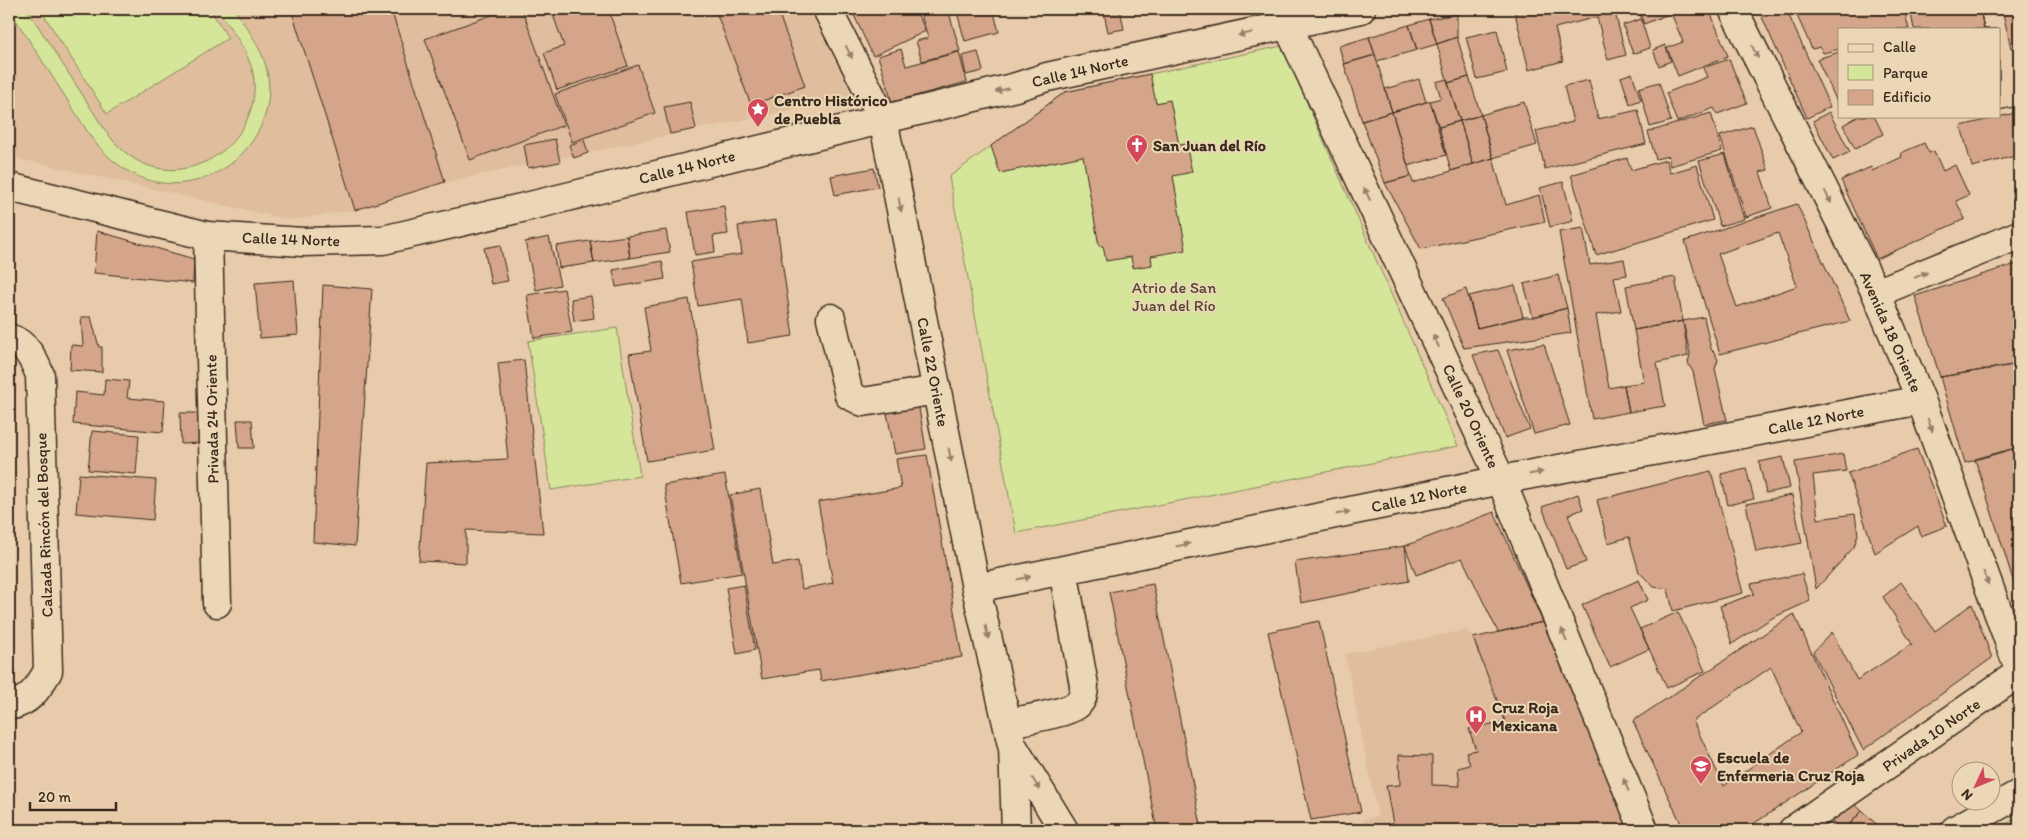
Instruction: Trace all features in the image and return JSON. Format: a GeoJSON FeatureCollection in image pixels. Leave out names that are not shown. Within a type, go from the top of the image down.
{"type":"FeatureCollection","features":[{"type":"Feature","properties":{"kind":"street","name":"Calle 22 Oriente"},"geometry":{"type":"LineString","coordinates":[[827,9],[883,120],[976,588],[1010,734],[1016,830]]}},
{"type":"Feature","properties":{"kind":"street","name":"Calle 14 Norte"},"geometry":{"type":"LineString","coordinates":[[9,187],[208,236],[302,242],[383,240],[883,120],[1284,17],[1361,9]]}},
{"type":"Feature","properties":{"kind":"street","name":"Avenida 18 Oriente"},"geometry":{"type":"LineString","coordinates":[[1733,9],[1876,293],[1921,400],[2019,669]]}},
{"type":"Feature","properties":{"kind":"street","name":"Calle 20 Oriente"},"geometry":{"type":"LineString","coordinates":[[1284,17],[1501,480],[1644,830]]}},
{"type":"Feature","properties":{"kind":"street"},"geometry":{"type":"LineString","coordinates":[[1876,293],[2019,235]]}},
{"type":"Feature","properties":{"kind":"street","name":"Privada 24 Oriente"},"geometry":{"type":"LineString","coordinates":[[208,236],[217,603]]}},
{"type":"Feature","properties":{"kind":"street"},"geometry":{"type":"LineString","coordinates":[[831,318],[849,395],[863,402],[937,390]]}},
{"type":"Feature","properties":{"kind":"street","name":"Calzada Rincón del Bosque"},"geometry":{"type":"LineString","coordinates":[[9,338],[14,339],[32,355],[40,375],[48,671],[36,692],[19,704],[9,706]]}},
{"type":"Feature","properties":{"kind":"street","name":"Calle 12 Norte"},"geometry":{"type":"LineString","coordinates":[[976,588],[1501,480],[1921,400]]}},
{"type":"Feature","properties":{"kind":"street"},"geometry":{"type":"LineString","coordinates":[[1010,734],[1068,710],[1077,705],[1083,696],[1084,685],[1063,570]]}},
{"type":"Feature","properties":{"kind":"street","name":"Privada 10 Norte"},"geometry":{"type":"LineString","coordinates":[[1793,830],[2019,673]]}},
{"type":"Feature","properties":{"kind":"street","name":"Calle 22 Oriente"},"geometry":{"type":"LineString","coordinates":[[1010,734],[1064,830]]}},
{"type":"Feature","properties":{"kind":"street"},"geometry":{"type":"LineString","coordinates":[[1955,830],[2019,794]]}},
{"type":"Feature","properties":{"kind":"shaded area"},"geometry":{"type":"Polygon","coordinates":[[[9,9],[809,9],[853,97],[446,182],[355,210],[291,220],[16,158],[9,141],[9,9]]]}},
{"type":"Feature","properties":{"kind":"shaded area","name":"Cruz Roja Mexicana"},"geometry":{"type":"Polygon","coordinates":[[[1543,622],[1629,830],[1364,830],[1363,820],[1378,816],[1345,654],[1466,630],[1474,638],[1543,622]]]}},
{"type":"Feature","properties":{"kind":"green space"},"geometry":{"type":"Polygon","coordinates":[[[9,9],[27,9],[104,129],[120,148],[147,165],[170,170],[192,167],[212,158],[230,144],[244,125],[252,104],[254,79],[252,69],[240,42],[217,9],[234,9],[255,41],[266,68],[268,101],[262,123],[251,143],[235,160],[216,173],[195,181],[172,184],[140,177],[118,164],[93,140],[9,9]]]}},
{"type":"Feature","properties":{"kind":"green space"},"geometry":{"type":"Polygon","coordinates":[[[40,9],[210,9],[228,38],[107,114],[40,9]]]}},
{"type":"Feature","properties":{"kind":"green space","name":"Atrio de San Juan del Río"},"geometry":{"type":"Polygon","coordinates":[[[1282,46],[1458,446],[1016,533],[949,177],[1065,92],[1282,46]]]}},
{"type":"Feature","properties":{"kind":"green space"},"geometry":{"type":"Polygon","coordinates":[[[617,328],[640,476],[551,490],[528,341],[617,328]]]}},
{"type":"Feature","properties":{"kind":"green space"},"geometry":{"type":"Polygon","coordinates":[[[2019,817],[2019,830],[1995,830],[2019,817]]]}},
{"type":"Feature","properties":{"kind":"building"},"geometry":{"type":"Polygon","coordinates":[[[291,9],[391,9],[445,182],[355,210],[291,9]]]}},
{"type":"Feature","properties":{"kind":"building"},"geometry":{"type":"Polygon","coordinates":[[[508,9],[522,9],[564,125],[470,160],[425,39],[508,9]]]}},
{"type":"Feature","properties":{"kind":"building"},"geometry":{"type":"Polygon","coordinates":[[[551,9],[608,9],[628,66],[557,90],[544,53],[564,46],[551,9]]]}},
{"type":"Feature","properties":{"kind":"building"},"geometry":{"type":"Polygon","coordinates":[[[715,9],[777,9],[805,86],[751,105],[715,9]]]}},
{"type":"Feature","properties":{"kind":"building"},"geometry":{"type":"Polygon","coordinates":[[[851,9],[915,9],[926,31],[873,56],[851,9]]]}},
{"type":"Feature","properties":{"kind":"building"},"geometry":{"type":"Polygon","coordinates":[[[948,9],[960,51],[922,61],[916,41],[928,38],[920,11],[948,9]]]}},
{"type":"Feature","properties":{"kind":"building"},"geometry":{"type":"Polygon","coordinates":[[[956,9],[993,9],[999,32],[965,41],[956,9]]]}},
{"type":"Feature","properties":{"kind":"building"},"geometry":{"type":"Polygon","coordinates":[[[1103,9],[1120,9],[1124,29],[1108,32],[1103,9]]]}},
{"type":"Feature","properties":{"kind":"building"},"geometry":{"type":"Polygon","coordinates":[[[1215,9],[1234,9],[1217,14],[1215,9]]]}},
{"type":"Feature","properties":{"kind":"building"},"geometry":{"type":"Polygon","coordinates":[[[1514,9],[1614,9],[1626,55],[1608,60],[1597,17],[1555,28],[1563,61],[1529,70],[1514,9]]]}},
{"type":"Feature","properties":{"kind":"building"},"geometry":{"type":"Polygon","coordinates":[[[1623,9],[1638,9],[1626,14],[1623,9]]]}},
{"type":"Feature","properties":{"kind":"building"},"geometry":{"type":"Polygon","coordinates":[[[1638,9],[1709,9],[1728,56],[1678,76],[1667,48],[1683,42],[1671,13],[1644,24],[1638,9]]]}},
{"type":"Feature","properties":{"kind":"building"},"geometry":{"type":"Polygon","coordinates":[[[1780,9],[1786,9],[1830,107],[1807,118],[1762,17],[1780,9]]]}},
{"type":"Feature","properties":{"kind":"building"},"geometry":{"type":"Polygon","coordinates":[[[1794,9],[1904,9],[1909,28],[1838,28],[1838,49],[1823,53],[1820,47],[1812,49],[1794,9]]]}},
{"type":"Feature","properties":{"kind":"building"},"geometry":{"type":"Polygon","coordinates":[[[1910,9],[1980,9],[1984,28],[1914,28],[1910,9]]]}},
{"type":"Feature","properties":{"kind":"building"},"geometry":{"type":"Polygon","coordinates":[[[1980,9],[2002,9],[2011,48],[2019,48],[2019,106],[2000,110],[2000,28],[1984,28],[1980,9]]]}},
{"type":"Feature","properties":{"kind":"building"},"geometry":{"type":"Polygon","coordinates":[[[1980,9],[2019,9],[2019,106],[2000,110],[2000,28],[1984,28],[1980,9]]]}},
{"type":"Feature","properties":{"kind":"building"},"geometry":{"type":"Polygon","coordinates":[[[1457,14],[1457,37],[1437,44],[1429,19],[1457,14]]]}},
{"type":"Feature","properties":{"kind":"building"},"geometry":{"type":"Polygon","coordinates":[[[1429,19],[1437,44],[1417,50],[1409,25],[1429,19]]]}},
{"type":"Feature","properties":{"kind":"building"},"geometry":{"type":"Polygon","coordinates":[[[1641,19],[1650,48],[1633,54],[1623,25],[1641,19]]]}},
{"type":"Feature","properties":{"kind":"building"},"geometry":{"type":"Polygon","coordinates":[[[1409,25],[1417,50],[1377,61],[1369,37],[1409,25]]]}},
{"type":"Feature","properties":{"kind":"building"},"geometry":{"type":"Polygon","coordinates":[[[1497,30],[1507,72],[1477,79],[1466,37],[1497,30]]]}},
{"type":"Feature","properties":{"kind":"building"},"geometry":{"type":"Polygon","coordinates":[[[1369,37],[1375,55],[1344,64],[1339,46],[1369,37]]]}},
{"type":"Feature","properties":{"kind":"building"},"geometry":{"type":"Polygon","coordinates":[[[1457,37],[1469,77],[1448,83],[1437,44],[1457,37]]]}},
{"type":"Feature","properties":{"kind":"building"},"geometry":{"type":"Polygon","coordinates":[[[1665,45],[1671,61],[1659,66],[1653,50],[1665,45]]]}},
{"type":"Feature","properties":{"kind":"building"},"geometry":{"type":"Polygon","coordinates":[[[901,49],[906,66],[959,52],[967,82],[892,102],[878,56],[901,49]]]}},
{"type":"Feature","properties":{"kind":"building"},"geometry":{"type":"Polygon","coordinates":[[[978,52],[983,71],[966,75],[962,56],[978,52]]]}},
{"type":"Feature","properties":{"kind":"building"},"geometry":{"type":"Polygon","coordinates":[[[1838,52],[1838,104],[1817,59],[1838,52]]]}},
{"type":"Feature","properties":{"kind":"building"},"geometry":{"type":"Polygon","coordinates":[[[1375,55],[1392,112],[1362,121],[1344,64],[1375,55]]]}},
{"type":"Feature","properties":{"kind":"building"},"geometry":{"type":"Polygon","coordinates":[[[1729,59],[1747,103],[1717,114],[1714,108],[1677,122],[1666,93],[1707,77],[1703,68],[1729,59]]]}},
{"type":"Feature","properties":{"kind":"building"},"geometry":{"type":"Polygon","coordinates":[[[638,65],[655,113],[572,142],[555,94],[638,65]]]}},
{"type":"Feature","properties":{"kind":"building"},"geometry":{"type":"Polygon","coordinates":[[[1632,73],[1641,100],[1630,104],[1621,77],[1632,73]]]}},
{"type":"Feature","properties":{"kind":"building","name":"San Juan del Río"},"geometry":{"type":"Polygon","coordinates":[[[1150,74],[1156,103],[1170,100],[1179,145],[1186,144],[1192,172],[1173,176],[1186,250],[1151,256],[1152,265],[1133,268],[1131,257],[1106,261],[1103,246],[1099,246],[1083,156],[1000,173],[991,146],[1065,92],[1150,74]]]}},
{"type":"Feature","properties":{"kind":"building"},"geometry":{"type":"Polygon","coordinates":[[[1469,77],[1481,115],[1460,121],[1448,83],[1469,77]]]}},
{"type":"Feature","properties":{"kind":"building"},"geometry":{"type":"Polygon","coordinates":[[[1419,79],[1426,102],[1392,112],[1385,89],[1419,79]]]}},
{"type":"Feature","properties":{"kind":"building"},"geometry":{"type":"Polygon","coordinates":[[[1447,79],[1460,121],[1439,127],[1430,101],[1441,98],[1436,82],[1447,79]]]}},
{"type":"Feature","properties":{"kind":"building"},"geometry":{"type":"Polygon","coordinates":[[[1589,80],[1598,119],[1638,110],[1646,144],[1545,169],[1536,131],[1573,122],[1564,86],[1589,80]]]}},
{"type":"Feature","properties":{"kind":"building"},"geometry":{"type":"Polygon","coordinates":[[[1659,82],[1671,121],[1650,127],[1639,88],[1659,82]]]}},
{"type":"Feature","properties":{"kind":"building"},"geometry":{"type":"Polygon","coordinates":[[[1430,101],[1446,155],[1408,166],[1392,112],[1430,101]]]}},
{"type":"Feature","properties":{"kind":"building"},"geometry":{"type":"Polygon","coordinates":[[[690,102],[696,129],[670,134],[664,107],[690,102]]]}},
{"type":"Feature","properties":{"kind":"building"},"geometry":{"type":"Polygon","coordinates":[[[1524,102],[1537,145],[1493,158],[1481,115],[1524,102]]]}},
{"type":"Feature","properties":{"kind":"building"},"geometry":{"type":"Polygon","coordinates":[[[1392,112],[1411,176],[1385,183],[1362,121],[1392,112]]]}},
{"type":"Feature","properties":{"kind":"building"},"geometry":{"type":"Polygon","coordinates":[[[1829,112],[1850,152],[1833,160],[1813,121],[1829,112]]]}},
{"type":"Feature","properties":{"kind":"building"},"geometry":{"type":"Polygon","coordinates":[[[2019,112],[2019,155],[1972,167],[1961,126],[2019,112]]]}},
{"type":"Feature","properties":{"kind":"building"},"geometry":{"type":"Polygon","coordinates":[[[1711,113],[1722,151],[1670,166],[1668,156],[1656,159],[1648,132],[1711,113]]]}},
{"type":"Feature","properties":{"kind":"building"},"geometry":{"type":"Polygon","coordinates":[[[1481,115],[1493,158],[1473,164],[1460,121],[1481,115]]]}},
{"type":"Feature","properties":{"kind":"building"},"geometry":{"type":"Polygon","coordinates":[[[1855,118],[1875,118],[1883,134],[1855,149],[1843,125],[1855,118]]]}},
{"type":"Feature","properties":{"kind":"building"},"geometry":{"type":"Polygon","coordinates":[[[1460,121],[1473,164],[1451,171],[1439,127],[1460,121]]]}},
{"type":"Feature","properties":{"kind":"building"},"geometry":{"type":"Polygon","coordinates":[[[1753,126],[1768,170],[1760,172],[1772,208],[1746,217],[1720,136],[1753,126]]]}},
{"type":"Feature","properties":{"kind":"building"},"geometry":{"type":"Polygon","coordinates":[[[555,139],[560,162],[528,168],[524,145],[555,139]]]}},
{"type":"Feature","properties":{"kind":"building"},"geometry":{"type":"Polygon","coordinates":[[[584,140],[588,153],[574,158],[569,145],[584,140]]]}},
{"type":"Feature","properties":{"kind":"building"},"geometry":{"type":"Polygon","coordinates":[[[1924,143],[1929,153],[1934,151],[1943,171],[1955,165],[1969,195],[1956,201],[1965,219],[1877,259],[1841,180],[1871,167],[1872,171],[1902,157],[1901,153],[1924,143]]]}},
{"type":"Feature","properties":{"kind":"building"},"geometry":{"type":"Polygon","coordinates":[[[1725,154],[1744,219],[1720,226],[1699,161],[1725,154]]]}},
{"type":"Feature","properties":{"kind":"building"},"geometry":{"type":"Polygon","coordinates":[[[1493,158],[1506,205],[1539,195],[1545,222],[1421,249],[1385,183],[1411,176],[1413,183],[1493,158]]]}},
{"type":"Feature","properties":{"kind":"building"},"geometry":{"type":"Polygon","coordinates":[[[1627,158],[1631,170],[1666,160],[1670,173],[1697,165],[1713,220],[1596,255],[1571,175],[1627,158]]]}},
{"type":"Feature","properties":{"kind":"building"},"geometry":{"type":"Polygon","coordinates":[[[874,168],[878,187],[835,195],[831,176],[874,168]]]}},
{"type":"Feature","properties":{"kind":"building"},"geometry":{"type":"Polygon","coordinates":[[[1563,182],[1573,221],[1550,227],[1540,188],[1563,182]]]}},
{"type":"Feature","properties":{"kind":"building"},"geometry":{"type":"Polygon","coordinates":[[[1797,204],[1850,321],[1720,354],[1685,241],[1797,204]],[[1778,233],[1718,254],[1737,307],[1797,286],[1778,233]]]}},
{"type":"Feature","properties":{"kind":"building"},"geometry":{"type":"Polygon","coordinates":[[[724,206],[728,234],[713,236],[715,252],[695,255],[688,212],[724,206]]]}},
{"type":"Feature","properties":{"kind":"building"},"geometry":{"type":"Polygon","coordinates":[[[776,220],[793,336],[748,343],[742,299],[698,306],[691,262],[742,254],[738,226],[776,220]]]}},
{"type":"Feature","properties":{"kind":"building"},"geometry":{"type":"Polygon","coordinates":[[[1583,228],[1590,265],[1624,259],[1627,275],[1614,277],[1621,311],[1596,315],[1609,388],[1624,385],[1629,412],[1592,419],[1559,232],[1583,228]]]}},
{"type":"Feature","properties":{"kind":"building"},"geometry":{"type":"Polygon","coordinates":[[[666,230],[670,252],[630,258],[627,236],[666,230]]]}},
{"type":"Feature","properties":{"kind":"building"},"geometry":{"type":"Polygon","coordinates":[[[97,231],[194,259],[193,283],[94,273],[97,231]]]}},
{"type":"Feature","properties":{"kind":"building"},"geometry":{"type":"Polygon","coordinates":[[[627,236],[630,258],[594,263],[590,241],[627,236]]]}},
{"type":"Feature","properties":{"kind":"building"},"geometry":{"type":"Polygon","coordinates":[[[549,237],[560,285],[536,290],[525,242],[549,237]]]}},
{"type":"Feature","properties":{"kind":"building"},"geometry":{"type":"Polygon","coordinates":[[[590,241],[594,263],[559,268],[556,246],[590,241]]]}},
{"type":"Feature","properties":{"kind":"building"},"geometry":{"type":"Polygon","coordinates":[[[500,245],[508,281],[491,284],[484,248],[500,245]]]}},
{"type":"Feature","properties":{"kind":"building"},"geometry":{"type":"Polygon","coordinates":[[[662,261],[665,279],[616,287],[613,270],[662,261]]]}},
{"type":"Feature","properties":{"kind":"building"},"geometry":{"type":"Polygon","coordinates":[[[2019,263],[2019,364],[1940,377],[1915,296],[2019,263]]]}},
{"type":"Feature","properties":{"kind":"building"},"geometry":{"type":"Polygon","coordinates":[[[1558,275],[1567,308],[1533,317],[1524,284],[1558,275]]]}},
{"type":"Feature","properties":{"kind":"building"},"geometry":{"type":"Polygon","coordinates":[[[1675,277],[1683,321],[1634,330],[1626,286],[1675,277]]]}},
{"type":"Feature","properties":{"kind":"building"},"geometry":{"type":"Polygon","coordinates":[[[294,280],[298,335],[260,338],[255,283],[294,280]]]}},
{"type":"Feature","properties":{"kind":"building"},"geometry":{"type":"Polygon","coordinates":[[[323,285],[372,289],[355,546],[313,542],[323,285]]]}},
{"type":"Feature","properties":{"kind":"building"},"geometry":{"type":"Polygon","coordinates":[[[1515,285],[1523,317],[1477,328],[1469,296],[1515,285]]]}},
{"type":"Feature","properties":{"kind":"building"},"geometry":{"type":"Polygon","coordinates":[[[9,287],[13,287],[14,323],[9,323],[9,287]]]}},
{"type":"Feature","properties":{"kind":"building"},"geometry":{"type":"Polygon","coordinates":[[[564,289],[572,332],[534,338],[527,295],[564,289]]]}},
{"type":"Feature","properties":{"kind":"building"},"geometry":{"type":"Polygon","coordinates":[[[1466,289],[1477,328],[1567,308],[1571,333],[1464,348],[1443,298],[1466,289]]]}},
{"type":"Feature","properties":{"kind":"building"},"geometry":{"type":"Polygon","coordinates":[[[591,296],[594,318],[574,321],[571,299],[591,296]]]}},
{"type":"Feature","properties":{"kind":"building"},"geometry":{"type":"Polygon","coordinates":[[[689,299],[715,450],[647,461],[629,354],[651,351],[644,307],[689,299]]]}},
{"type":"Feature","properties":{"kind":"building"},"geometry":{"type":"Polygon","coordinates":[[[81,317],[91,317],[99,347],[102,347],[102,372],[70,370],[71,345],[83,346],[81,317]]]}},
{"type":"Feature","properties":{"kind":"building"},"geometry":{"type":"Polygon","coordinates":[[[1704,317],[1711,349],[1718,360],[1715,369],[1727,420],[1704,424],[1693,372],[1688,363],[1690,354],[1683,321],[1704,317]]]}},
{"type":"Feature","properties":{"kind":"building"},"geometry":{"type":"Polygon","coordinates":[[[1683,321],[1688,356],[1657,363],[1665,406],[1629,412],[1624,385],[1644,382],[1634,330],[1683,321]]]}},
{"type":"Feature","properties":{"kind":"building"},"geometry":{"type":"Polygon","coordinates":[[[1544,344],[1570,425],[1534,434],[1507,350],[1544,344]]]}},
{"type":"Feature","properties":{"kind":"building"},"geometry":{"type":"Polygon","coordinates":[[[1498,350],[1530,429],[1505,438],[1473,355],[1498,350]]]}},
{"type":"Feature","properties":{"kind":"building"},"geometry":{"type":"Polygon","coordinates":[[[524,360],[543,533],[466,530],[466,563],[419,561],[426,463],[508,459],[498,363],[524,360]]]}},
{"type":"Feature","properties":{"kind":"building"},"geometry":{"type":"Polygon","coordinates":[[[2019,364],[2019,447],[1965,463],[1940,377],[2019,364]]]}},
{"type":"Feature","properties":{"kind":"building"},"geometry":{"type":"Polygon","coordinates":[[[105,379],[129,381],[127,398],[165,401],[163,432],[73,424],[75,392],[104,395],[105,379]]]}},
{"type":"Feature","properties":{"kind":"building"},"geometry":{"type":"Polygon","coordinates":[[[917,397],[926,449],[895,454],[885,403],[917,397]]]}},
{"type":"Feature","properties":{"kind":"building"},"geometry":{"type":"Polygon","coordinates":[[[180,413],[198,413],[200,443],[181,444],[180,413]]]}},
{"type":"Feature","properties":{"kind":"building"},"geometry":{"type":"Polygon","coordinates":[[[237,420],[252,420],[254,448],[239,448],[237,420]]]}},
{"type":"Feature","properties":{"kind":"building"},"geometry":{"type":"Polygon","coordinates":[[[92,431],[139,435],[136,474],[88,470],[92,431]]]}},
{"type":"Feature","properties":{"kind":"building"},"geometry":{"type":"Polygon","coordinates":[[[2019,447],[2019,599],[1975,459],[2019,447]]]}},
{"type":"Feature","properties":{"kind":"building"},"geometry":{"type":"Polygon","coordinates":[[[1917,449],[1947,526],[1921,536],[1918,526],[1875,553],[1848,473],[1917,449]]]}},
{"type":"Feature","properties":{"kind":"building"},"geometry":{"type":"Polygon","coordinates":[[[1843,454],[1846,471],[1813,475],[1818,519],[1855,514],[1858,534],[1854,547],[1816,589],[1795,462],[1843,454]]]}},
{"type":"Feature","properties":{"kind":"building"},"geometry":{"type":"Polygon","coordinates":[[[927,455],[962,657],[821,681],[819,670],[762,679],[730,495],[760,489],[773,565],[798,561],[802,589],[833,583],[818,502],[901,488],[896,459],[927,455]]]}},
{"type":"Feature","properties":{"kind":"building"},"geometry":{"type":"Polygon","coordinates":[[[1783,457],[1790,488],[1766,493],[1759,462],[1783,457]]]}},
{"type":"Feature","properties":{"kind":"building"},"geometry":{"type":"Polygon","coordinates":[[[1746,468],[1754,499],[1728,505],[1721,474],[1746,468]]]}},
{"type":"Feature","properties":{"kind":"building"},"geometry":{"type":"Polygon","coordinates":[[[1711,471],[1743,593],[1673,611],[1668,589],[1654,587],[1639,572],[1629,537],[1608,543],[1597,500],[1711,471]]]}},
{"type":"Feature","properties":{"kind":"building"},"geometry":{"type":"Polygon","coordinates":[[[79,474],[156,480],[153,520],[76,513],[79,474]]]}},
{"type":"Feature","properties":{"kind":"building"},"geometry":{"type":"Polygon","coordinates":[[[725,475],[742,573],[681,583],[664,485],[725,475]]]}},
{"type":"Feature","properties":{"kind":"building"},"geometry":{"type":"Polygon","coordinates":[[[1578,494],[1583,509],[1568,515],[1586,562],[1566,569],[1542,507],[1578,494]]]}},
{"type":"Feature","properties":{"kind":"building"},"geometry":{"type":"Polygon","coordinates":[[[1792,495],[1802,543],[1756,552],[1746,504],[1792,495]]]}},
{"type":"Feature","properties":{"kind":"building"},"geometry":{"type":"Polygon","coordinates":[[[1494,512],[1543,622],[1498,632],[1462,558],[1416,575],[1405,546],[1494,512]]]}},
{"type":"Feature","properties":{"kind":"building"},"geometry":{"type":"Polygon","coordinates":[[[1405,546],[1409,581],[1301,603],[1295,562],[1405,546]]]}},
{"type":"Feature","properties":{"kind":"building"},"geometry":{"type":"Polygon","coordinates":[[[1802,574],[1810,601],[1772,618],[1732,644],[1720,606],[1754,594],[1751,584],[1802,574]]]}},
{"type":"Feature","properties":{"kind":"building"},"geometry":{"type":"Polygon","coordinates":[[[1639,580],[1648,600],[1630,608],[1649,649],[1610,667],[1582,605],[1639,580]]]}},
{"type":"Feature","properties":{"kind":"building"},"geometry":{"type":"Polygon","coordinates":[[[1901,582],[1935,631],[1972,604],[1992,658],[1863,750],[1813,652],[1832,632],[1857,680],[1912,644],[1883,597],[1901,582]]]}},
{"type":"Feature","properties":{"kind":"building"},"geometry":{"type":"Polygon","coordinates":[[[1153,584],[1202,830],[1157,830],[1109,592],[1153,584]]]}},
{"type":"Feature","properties":{"kind":"building"},"geometry":{"type":"Polygon","coordinates":[[[744,585],[755,650],[737,654],[726,588],[744,585]]]}},
{"type":"Feature","properties":{"kind":"building"},"geometry":{"type":"Polygon","coordinates":[[[1678,612],[1705,671],[1667,688],[1640,629],[1678,612]]]}},
{"type":"Feature","properties":{"kind":"building"},"geometry":{"type":"Polygon","coordinates":[[[1794,614],[1858,755],[1744,830],[1684,830],[1633,721],[1794,614]],[[1771,667],[1693,721],[1724,786],[1801,732],[1771,667]]]}},
{"type":"Feature","properties":{"kind":"building"},"geometry":{"type":"Polygon","coordinates":[[[1319,621],[1361,812],[1311,820],[1268,632],[1319,621]]]}},
{"type":"Feature","properties":{"kind":"building","name":"Cruz Roja Mexicana"},"geometry":{"type":"Polygon","coordinates":[[[1543,622],[1629,830],[1364,830],[1393,824],[1386,786],[1400,785],[1399,755],[1432,756],[1432,785],[1460,786],[1458,768],[1470,765],[1466,752],[1476,750],[1469,729],[1505,721],[1473,638],[1543,622]]]}},
{"type":"Feature","properties":{"kind":"building"},"geometry":{"type":"Polygon","coordinates":[[[1846,797],[1862,811],[1842,830],[1828,818],[1846,797]]]}},
{"type":"Feature","properties":{"kind":"building"},"geometry":{"type":"Polygon","coordinates":[[[1862,811],[1883,830],[1844,830],[1862,811]]]}},
{"type":"Feature","properties":{"kind":"building"},"geometry":{"type":"Polygon","coordinates":[[[1355,824],[1356,830],[1336,830],[1335,827],[1355,824]]]}},
{"type":"Feature","properties":{"kind":"place","name":"Centro Histórico de Puebla"},"geometry":{"type":"Point","coordinates":[758,128]}},
{"type":"Feature","properties":{"kind":"place","name":"San Juan del Río"},"geometry":{"type":"Point","coordinates":[1137,164]}},
{"type":"Feature","properties":{"kind":"place","name":"Cruz Roja Mexicana"},"geometry":{"type":"Point","coordinates":[1476,735]}},
{"type":"Feature","properties":{"kind":"place","name":"Escuela de Enfermeria Cruz Roja"},"geometry":{"type":"Point","coordinates":[1701,785]}}]}
